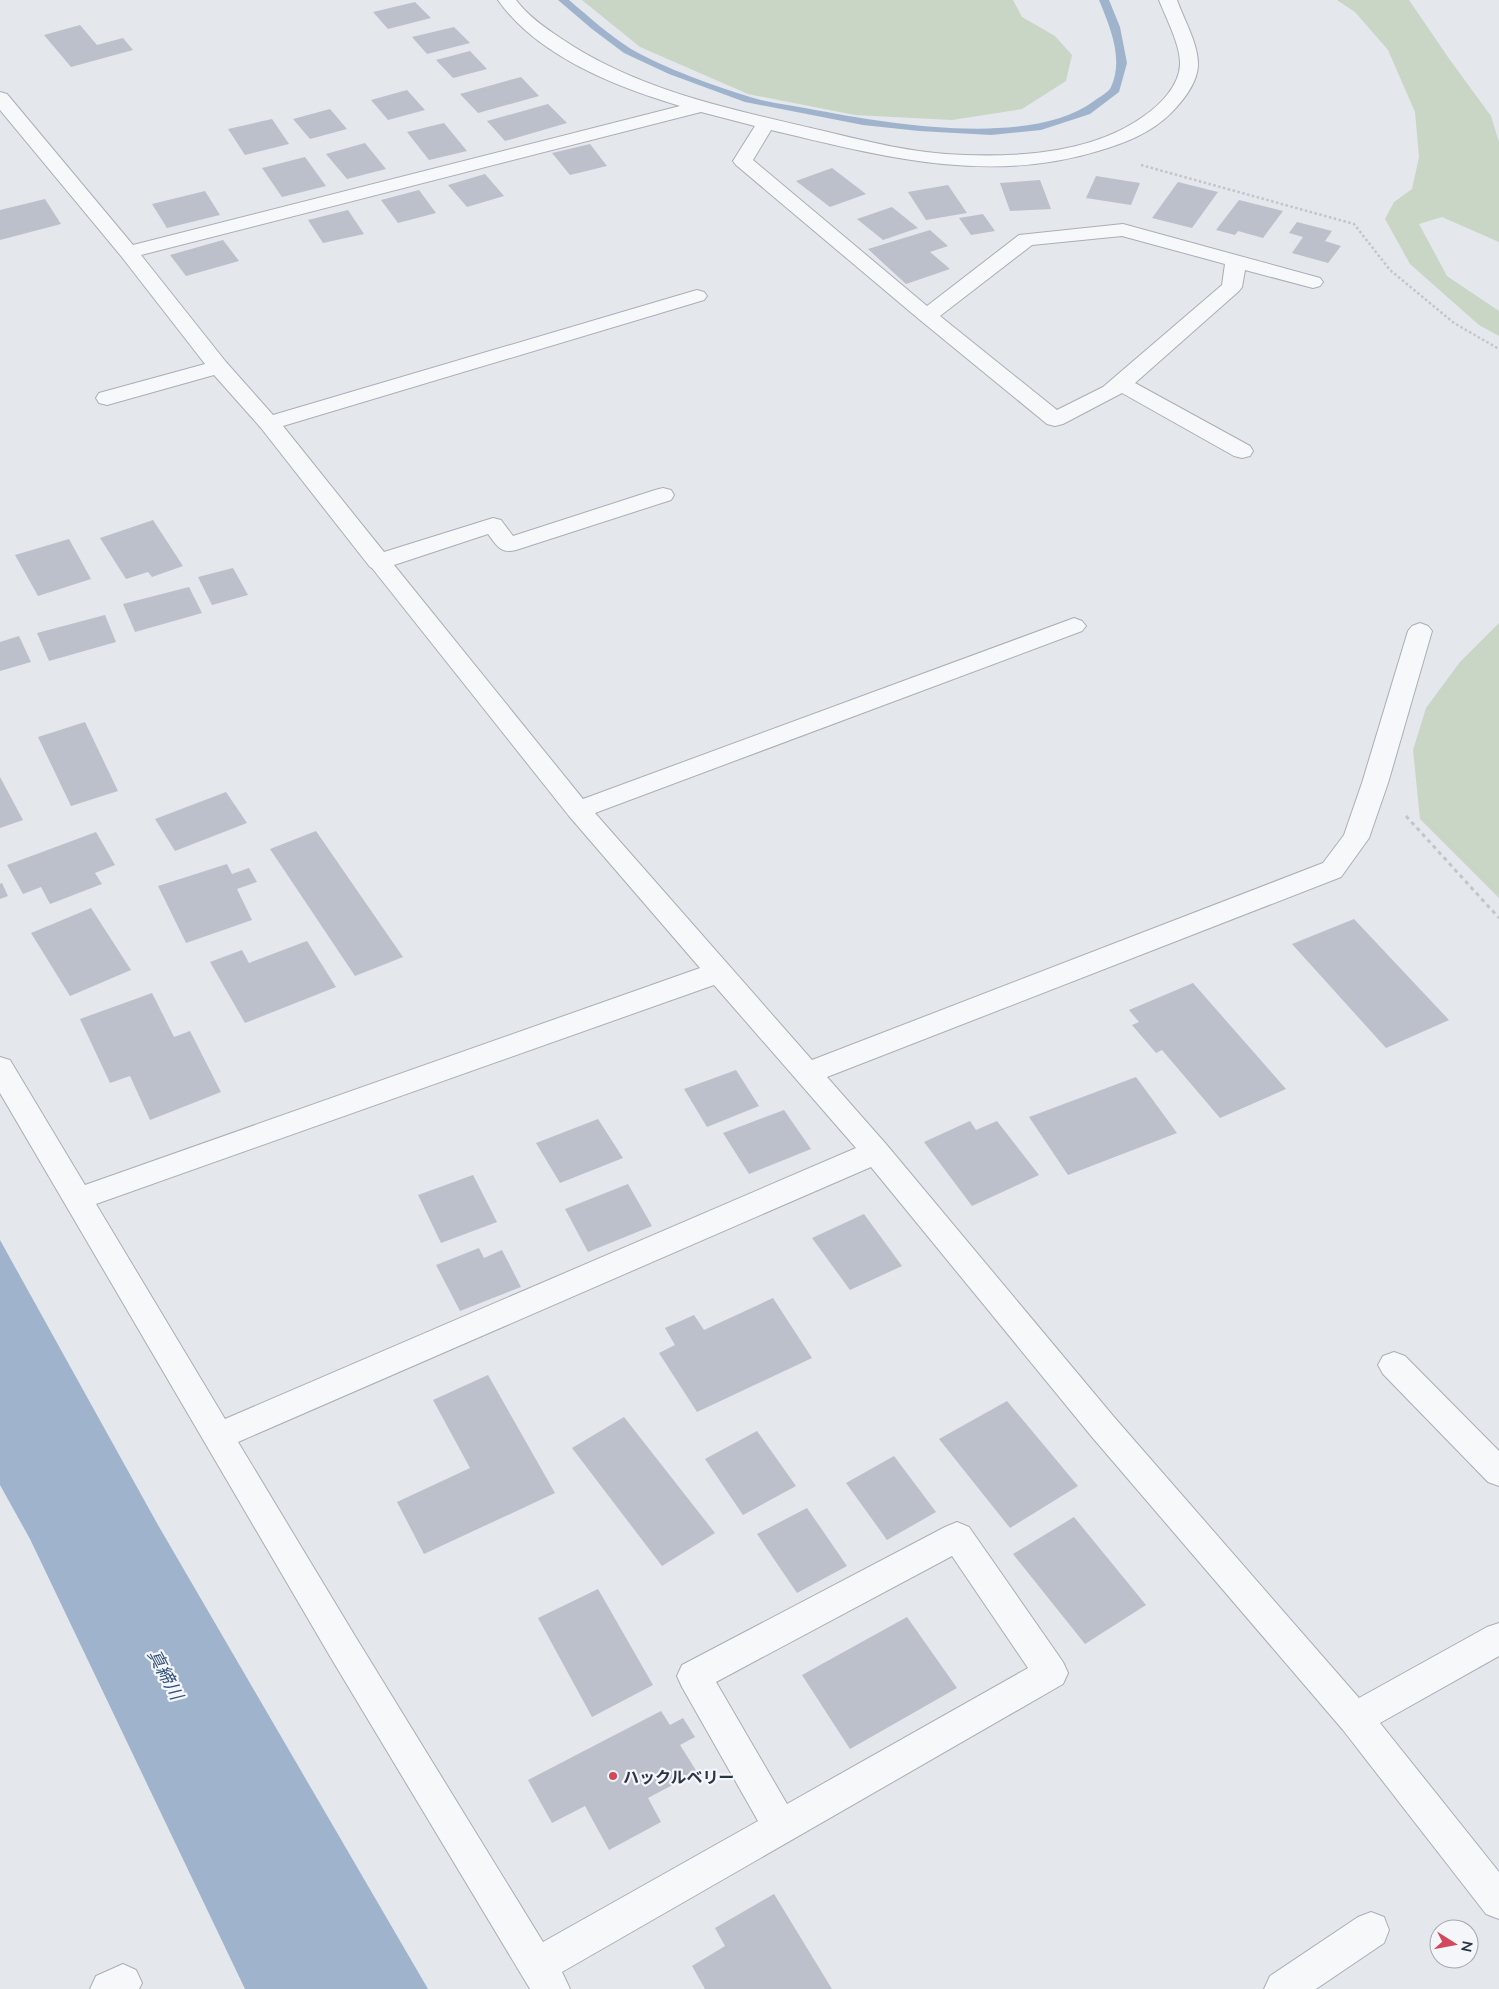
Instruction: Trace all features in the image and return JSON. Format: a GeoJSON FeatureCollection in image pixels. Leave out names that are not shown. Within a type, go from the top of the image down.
{"type":"FeatureCollection","features":[{"type":"Feature","properties":{"kind":"street"},"geometry":{"type":"LineString","coordinates":[[507,0],[519,16],[557,44],[608,74],[699,107],[892,152],[940,160],[991,160],[1048,156],[1083,149],[1132,134],[1151,121],[1170,104],[1184,83],[1189,65],[1168,0]]}},
{"type":"Feature","properties":{"kind":"street"},"geometry":{"type":"LineString","coordinates":[[0,98],[128,252],[218,367],[268,423],[578,810],[876,1152],[1103,1427],[1355,1719],[1499,1900]]}},
{"type":"Feature","properties":{"kind":"street"},"geometry":{"type":"LineString","coordinates":[[128,252],[699,107]]}},
{"type":"Feature","properties":{"kind":"street"},"geometry":{"type":"LineString","coordinates":[[766,123],[743,161],[927,316],[1055,419],[1111,392],[1121,384],[1232,287],[1236,261]]}},
{"type":"Feature","properties":{"kind":"street"},"geometry":{"type":"LineString","coordinates":[[927,316],[1026,240],[1123,230],[1313,282]]}},
{"type":"Feature","properties":{"kind":"street"},"geometry":{"type":"LineString","coordinates":[[268,423],[697,296]]}},
{"type":"Feature","properties":{"kind":"street"},"geometry":{"type":"LineString","coordinates":[[107,398],[218,367]]}},
{"type":"Feature","properties":{"kind":"street"},"geometry":{"type":"LineString","coordinates":[[1121,384],[1242,451]]}},
{"type":"Feature","properties":{"kind":"street"},"geometry":{"type":"LineString","coordinates":[[378,562],[493,525],[508,546],[663,495]]}},
{"type":"Feature","properties":{"kind":"street"},"geometry":{"type":"LineString","coordinates":[[578,810],[1074,626]]}},
{"type":"Feature","properties":{"kind":"street"},"geometry":{"type":"LineString","coordinates":[[807,1073],[1332,870],[1356,838],[1375,782],[1420,631]]}},
{"type":"Feature","properties":{"kind":"street"},"geometry":{"type":"LineString","coordinates":[[78,1199],[720,972]]}},
{"type":"Feature","properties":{"kind":"street"},"geometry":{"type":"LineString","coordinates":[[0,1068],[218,1436],[544,1977],[780,1826],[1051,1673],[957,1537],[694,1676],[780,1826]]}},
{"type":"Feature","properties":{"kind":"street"},"geometry":{"type":"LineString","coordinates":[[218,1436],[876,1152]]}},
{"type":"Feature","properties":{"kind":"street"},"geometry":{"type":"LineString","coordinates":[[1394,1366],[1499,1472]]}},
{"type":"Feature","properties":{"kind":"street"},"geometry":{"type":"LineString","coordinates":[[1355,1719],[1499,1638]]}},
{"type":"Feature","properties":{"kind":"street"},"geometry":{"type":"LineString","coordinates":[[1283,1989],[1371,1930]]}},
{"type":"Feature","properties":{"kind":"path"},"geometry":{"type":"LineString","coordinates":[[1083,149],[1354,224],[1390,270],[1454,322],[1499,349]]}},
{"type":"Feature","properties":{"kind":"path"},"geometry":{"type":"LineString","coordinates":[[1375,782],[1499,918]]}},
{"type":"Feature","properties":{"kind":"green space"},"geometry":{"type":"Polygon","coordinates":[[[582,0],[1013,0],[1022,17],[1055,36],[1072,55],[1066,81],[1022,109],[952,120],[855,115],[748,94],[640,47],[582,0]]]}},
{"type":"Feature","properties":{"kind":"green space"},"geometry":{"type":"Polygon","coordinates":[[[1337,0],[1409,0],[1491,116],[1499,142],[1499,242],[1442,217],[1419,224],[1447,276],[1499,311],[1499,336],[1479,325],[1410,264],[1385,219],[1394,202],[1412,189],[1419,157],[1415,112],[1388,50],[1355,12],[1337,0]]]}},
{"type":"Feature","properties":{"kind":"green space"},"geometry":{"type":"Polygon","coordinates":[[[1499,623],[1499,898],[1420,819],[1413,750],[1426,708],[1460,662],[1499,623]]]}},
{"type":"Feature","properties":{"kind":"water","name":"真締川"},"geometry":{"type":"Polygon","coordinates":[[[0,1240],[158,1525],[428,1989],[245,1989],[30,1539],[0,1485],[0,1240]]]}},
{"type":"Feature","properties":{"kind":"building"},"geometry":{"type":"Polygon","coordinates":[[[415,2],[431,18],[388,29],[373,12],[415,2]]]}},
{"type":"Feature","properties":{"kind":"building"},"geometry":{"type":"Polygon","coordinates":[[[80,25],[97,45],[123,38],[133,50],[71,67],[44,35],[80,25]]]}},
{"type":"Feature","properties":{"kind":"building"},"geometry":{"type":"Polygon","coordinates":[[[454,27],[470,43],[427,54],[412,37],[454,27]]]}},
{"type":"Feature","properties":{"kind":"building"},"geometry":{"type":"Polygon","coordinates":[[[470,51],[487,69],[453,78],[436,60],[470,51]]]}},
{"type":"Feature","properties":{"kind":"building"},"geometry":{"type":"Polygon","coordinates":[[[521,77],[539,96],[478,113],[460,94],[521,77]]]}},
{"type":"Feature","properties":{"kind":"building"},"geometry":{"type":"Polygon","coordinates":[[[407,90],[425,110],[388,120],[371,100],[407,90]]]}},
{"type":"Feature","properties":{"kind":"building"},"geometry":{"type":"Polygon","coordinates":[[[548,104],[567,123],[505,141],[487,121],[548,104]]]}},
{"type":"Feature","properties":{"kind":"building"},"geometry":{"type":"Polygon","coordinates":[[[330,109],[347,129],[310,139],[293,119],[330,109]]]}},
{"type":"Feature","properties":{"kind":"building"},"geometry":{"type":"Polygon","coordinates":[[[272,119],[289,144],[245,155],[228,129],[272,119]]]}},
{"type":"Feature","properties":{"kind":"building"},"geometry":{"type":"Polygon","coordinates":[[[444,123],[467,151],[429,160],[407,132],[444,123]]]}},
{"type":"Feature","properties":{"kind":"building"},"geometry":{"type":"Polygon","coordinates":[[[365,143],[386,169],[347,179],[326,154],[365,143]]]}},
{"type":"Feature","properties":{"kind":"building"},"geometry":{"type":"Polygon","coordinates":[[[590,144],[607,166],[570,175],[552,153],[590,144]]]}},
{"type":"Feature","properties":{"kind":"building"},"geometry":{"type":"Polygon","coordinates":[[[305,157],[326,186],[282,197],[262,168],[305,157]]]}},
{"type":"Feature","properties":{"kind":"building"},"geometry":{"type":"Polygon","coordinates":[[[832,168],[866,194],[830,207],[796,181],[832,168]]]}},
{"type":"Feature","properties":{"kind":"building"},"geometry":{"type":"Polygon","coordinates":[[[485,174],[504,196],[467,207],[448,185],[485,174]]]}},
{"type":"Feature","properties":{"kind":"building"},"geometry":{"type":"Polygon","coordinates":[[[1096,176],[1140,183],[1131,205],[1086,198],[1096,176]]]}},
{"type":"Feature","properties":{"kind":"building"},"geometry":{"type":"Polygon","coordinates":[[[1040,180],[1051,209],[1010,211],[1000,183],[1040,180]]]}},
{"type":"Feature","properties":{"kind":"building"},"geometry":{"type":"Polygon","coordinates":[[[1178,182],[1218,192],[1192,228],[1152,218],[1178,182]]]}},
{"type":"Feature","properties":{"kind":"building"},"geometry":{"type":"Polygon","coordinates":[[[948,185],[967,213],[926,220],[908,192],[948,185]]]}},
{"type":"Feature","properties":{"kind":"building"},"geometry":{"type":"Polygon","coordinates":[[[419,190],[436,213],[398,223],[381,200],[419,190]]]}},
{"type":"Feature","properties":{"kind":"building"},"geometry":{"type":"Polygon","coordinates":[[[205,191],[220,215],[167,228],[152,204],[205,191]]]}},
{"type":"Feature","properties":{"kind":"building"},"geometry":{"type":"Polygon","coordinates":[[[45,199],[61,224],[0,240],[0,210],[45,199]]]}},
{"type":"Feature","properties":{"kind":"building"},"geometry":{"type":"Polygon","coordinates":[[[1239,200],[1283,211],[1263,238],[1238,231],[1235,235],[1216,230],[1239,200]]]}},
{"type":"Feature","properties":{"kind":"building"},"geometry":{"type":"Polygon","coordinates":[[[892,207],[918,228],[883,240],[857,219],[892,207]]]}},
{"type":"Feature","properties":{"kind":"building"},"geometry":{"type":"Polygon","coordinates":[[[348,210],[364,234],[323,243],[308,220],[348,210]]]}},
{"type":"Feature","properties":{"kind":"building"},"geometry":{"type":"Polygon","coordinates":[[[983,214],[995,231],[971,235],[959,218],[983,214]]]}},
{"type":"Feature","properties":{"kind":"building"},"geometry":{"type":"Polygon","coordinates":[[[1297,222],[1332,231],[1325,241],[1341,246],[1328,263],[1292,253],[1303,237],[1289,233],[1297,222]]]}},
{"type":"Feature","properties":{"kind":"building"},"geometry":{"type":"Polygon","coordinates":[[[930,230],[948,246],[930,252],[950,269],[906,284],[868,249],[930,230]]]}},
{"type":"Feature","properties":{"kind":"building"},"geometry":{"type":"Polygon","coordinates":[[[223,240],[239,261],[186,276],[170,255],[223,240]]]}},
{"type":"Feature","properties":{"kind":"building"},"geometry":{"type":"Polygon","coordinates":[[[153,520],[183,566],[152,577],[148,572],[126,579],[100,538],[153,520]]]}},
{"type":"Feature","properties":{"kind":"building"},"geometry":{"type":"Polygon","coordinates":[[[69,539],[91,579],[38,596],[15,555],[69,539]]]}},
{"type":"Feature","properties":{"kind":"building"},"geometry":{"type":"Polygon","coordinates":[[[233,568],[248,595],[212,605],[198,577],[233,568]]]}},
{"type":"Feature","properties":{"kind":"building"},"geometry":{"type":"Polygon","coordinates":[[[189,587],[202,613],[135,632],[123,604],[189,587]]]}},
{"type":"Feature","properties":{"kind":"building"},"geometry":{"type":"Polygon","coordinates":[[[105,615],[116,642],[49,661],[37,633],[105,615]]]}},
{"type":"Feature","properties":{"kind":"building"},"geometry":{"type":"Polygon","coordinates":[[[19,636],[31,662],[0,671],[0,642],[19,636]]]}},
{"type":"Feature","properties":{"kind":"building"},"geometry":{"type":"Polygon","coordinates":[[[85,722],[118,791],[71,806],[38,737],[85,722]]]}},
{"type":"Feature","properties":{"kind":"building"},"geometry":{"type":"Polygon","coordinates":[[[0,777],[23,820],[0,828],[0,777]]]}},
{"type":"Feature","properties":{"kind":"building"},"geometry":{"type":"Polygon","coordinates":[[[226,792],[247,823],[175,851],[155,819],[226,792]]]}},
{"type":"Feature","properties":{"kind":"building"},"geometry":{"type":"Polygon","coordinates":[[[316,831],[403,957],[355,976],[270,849],[316,831]]]}},
{"type":"Feature","properties":{"kind":"building"},"geometry":{"type":"Polygon","coordinates":[[[96,832],[115,865],[95,873],[102,884],[50,904],[41,887],[23,894],[7,865],[96,832]]]}},
{"type":"Feature","properties":{"kind":"building"},"geometry":{"type":"Polygon","coordinates":[[[227,864],[232,874],[249,868],[257,882],[237,889],[252,920],[186,943],[158,886],[227,864]]]}},
{"type":"Feature","properties":{"kind":"building"},"geometry":{"type":"Polygon","coordinates":[[[2,883],[8,896],[0,899],[0,884],[2,883]]]}},
{"type":"Feature","properties":{"kind":"building"},"geometry":{"type":"Polygon","coordinates":[[[91,908],[131,970],[70,996],[31,933],[91,908]]]}},
{"type":"Feature","properties":{"kind":"building"},"geometry":{"type":"Polygon","coordinates":[[[1354,919],[1449,1020],[1386,1048],[1292,944],[1354,919]]]}},
{"type":"Feature","properties":{"kind":"building"},"geometry":{"type":"Polygon","coordinates":[[[307,941],[336,987],[245,1023],[210,962],[242,950],[249,963],[307,941]]]}},
{"type":"Feature","properties":{"kind":"building"},"geometry":{"type":"Polygon","coordinates":[[[1193,983],[1286,1089],[1220,1118],[1162,1050],[1156,1053],[1132,1025],[1139,1022],[1129,1010],[1193,983]]]}},
{"type":"Feature","properties":{"kind":"building"},"geometry":{"type":"Polygon","coordinates":[[[152,993],[174,1037],[190,1031],[221,1092],[150,1120],[130,1076],[110,1083],[80,1019],[152,993]]]}},
{"type":"Feature","properties":{"kind":"building"},"geometry":{"type":"Polygon","coordinates":[[[736,1070],[759,1106],[707,1127],[684,1089],[736,1070]]]}},
{"type":"Feature","properties":{"kind":"building"},"geometry":{"type":"Polygon","coordinates":[[[1136,1077],[1177,1133],[1068,1175],[1029,1117],[1136,1077]]]}},
{"type":"Feature","properties":{"kind":"building"},"geometry":{"type":"Polygon","coordinates":[[[784,1110],[811,1149],[749,1174],[723,1133],[784,1110]]]}},
{"type":"Feature","properties":{"kind":"building"},"geometry":{"type":"Polygon","coordinates":[[[598,1119],[623,1158],[560,1183],[536,1143],[598,1119]]]}},
{"type":"Feature","properties":{"kind":"building"},"geometry":{"type":"Polygon","coordinates":[[[970,1121],[976,1130],[997,1121],[1039,1175],[972,1206],[924,1142],[970,1121]]]}},
{"type":"Feature","properties":{"kind":"building"},"geometry":{"type":"Polygon","coordinates":[[[473,1175],[497,1222],[441,1243],[418,1195],[473,1175]]]}},
{"type":"Feature","properties":{"kind":"building"},"geometry":{"type":"Polygon","coordinates":[[[628,1184],[652,1226],[588,1252],[565,1209],[628,1184]]]}},
{"type":"Feature","properties":{"kind":"building"},"geometry":{"type":"Polygon","coordinates":[[[864,1214],[902,1266],[850,1290],[812,1238],[864,1214]]]}},
{"type":"Feature","properties":{"kind":"building"},"geometry":{"type":"Polygon","coordinates":[[[479,1248],[484,1258],[502,1250],[521,1287],[460,1311],[436,1265],[479,1248]]]}},
{"type":"Feature","properties":{"kind":"building"},"geometry":{"type":"Polygon","coordinates":[[[773,1298],[812,1358],[697,1412],[659,1353],[675,1345],[665,1328],[694,1315],[704,1330],[773,1298]]]}},
{"type":"Feature","properties":{"kind":"building"},"geometry":{"type":"Polygon","coordinates":[[[488,1375],[555,1493],[424,1554],[397,1502],[470,1468],[433,1400],[488,1375]]]}},
{"type":"Feature","properties":{"kind":"building"},"geometry":{"type":"Polygon","coordinates":[[[1007,1401],[1078,1486],[1010,1528],[939,1439],[1007,1401]]]}},
{"type":"Feature","properties":{"kind":"building"},"geometry":{"type":"Polygon","coordinates":[[[624,1417],[715,1533],[662,1566],[572,1448],[624,1417]]]}},
{"type":"Feature","properties":{"kind":"building"},"geometry":{"type":"Polygon","coordinates":[[[757,1431],[796,1486],[743,1515],[705,1459],[757,1431]]]}},
{"type":"Feature","properties":{"kind":"building"},"geometry":{"type":"Polygon","coordinates":[[[894,1456],[936,1512],[887,1540],[846,1483],[894,1456]]]}},
{"type":"Feature","properties":{"kind":"building"},"geometry":{"type":"Polygon","coordinates":[[[807,1508],[847,1566],[797,1593],[757,1534],[807,1508]]]}},
{"type":"Feature","properties":{"kind":"building"},"geometry":{"type":"Polygon","coordinates":[[[1074,1517],[1146,1605],[1085,1644],[1013,1554],[1074,1517]]]}},
{"type":"Feature","properties":{"kind":"building"},"geometry":{"type":"Polygon","coordinates":[[[598,1589],[653,1685],[592,1717],[538,1618],[598,1589]]]}},
{"type":"Feature","properties":{"kind":"building"},"geometry":{"type":"Polygon","coordinates":[[[907,1617],[957,1688],[850,1749],[802,1675],[907,1617]]]}},
{"type":"Feature","properties":{"kind":"building","name":"ハックルベリー"},"geometry":{"type":"Polygon","coordinates":[[[661,1711],[670,1725],[683,1718],[695,1737],[680,1745],[697,1772],[648,1798],[661,1822],[609,1850],[585,1806],[552,1823],[528,1780],[661,1711]]]}},
{"type":"Feature","properties":{"kind":"building"},"geometry":{"type":"Polygon","coordinates":[[[774,1894],[832,1989],[705,1989],[692,1966],[725,1946],[715,1928],[774,1894]]]}},
{"type":"Feature","properties":{"kind":"waterway"},"geometry":{"type":"LineString","coordinates":[[563,0],[628,51],[673,72],[749,100],[863,122],[919,128],[991,132],[1041,127],[1086,112],[1115,90],[1122,63],[1115,27],[1104,0]]}},
{"type":"Feature","properties":{"kind":"place","name":"ハックルベリー"},"geometry":{"type":"Point","coordinates":[613,1776]}}]}
